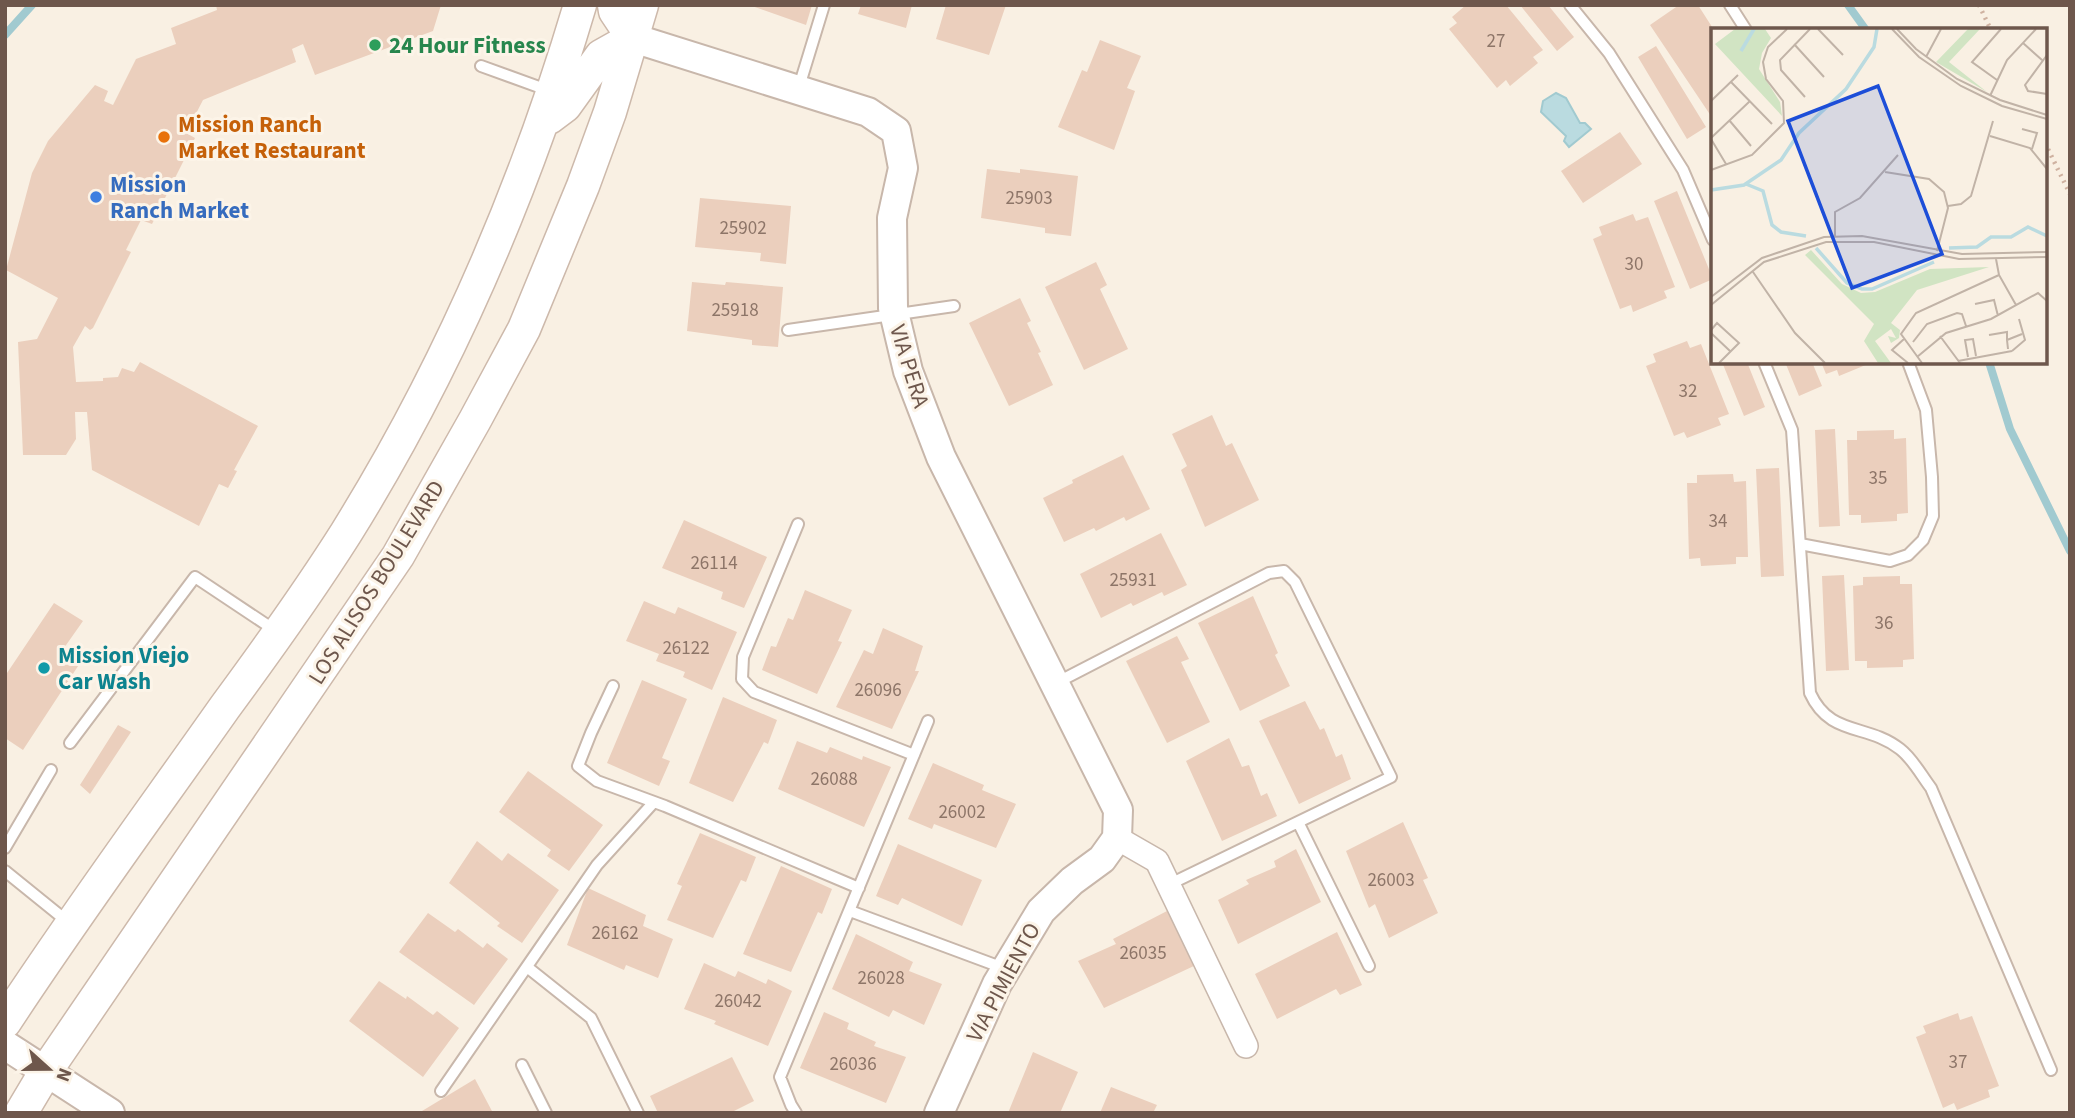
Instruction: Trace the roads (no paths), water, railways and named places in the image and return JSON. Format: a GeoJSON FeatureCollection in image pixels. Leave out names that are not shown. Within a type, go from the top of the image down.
{"type":"FeatureCollection","features":[{"type":"Feature","properties":{"kind":"main road"},"geometry":{"type":"LineString","coordinates":[[5,1022],[346,532],[427,393],[491,253],[542,124],[580,5]]}},
{"type":"Feature","properties":{"kind":"main road"},"geometry":{"type":"LineString","coordinates":[[542,124],[565,106],[601,56],[633,38],[615,11],[614,5]]}},
{"type":"Feature","properties":{"kind":"main road","name":"LOS ALISOS BOULEVARD"},"geometry":{"type":"LineString","coordinates":[[22,1113],[46,1071],[398,556],[450,465],[524,329],[583,186],[610,112],[642,5]]}},
{"type":"Feature","properties":{"kind":"street","name":"VIA PERA"},"geometry":{"type":"LineString","coordinates":[[633,38],[868,112],[896,131],[903,168],[892,218],[895,315],[908,371],[941,457],[1118,810],[1117,838]]}},
{"type":"Feature","properties":{"kind":"street"},"geometry":{"type":"LineString","coordinates":[[1117,838],[1157,861],[1246,1046]]}},
{"type":"Feature","properties":{"kind":"street","name":"VIA PIMIENTO"},"geometry":{"type":"LineString","coordinates":[[939,1113],[997,984],[1041,911],[1072,881],[1102,859],[1117,838]]}},
{"type":"Feature","properties":{"kind":"street"},"geometry":{"type":"LineString","coordinates":[[5,1045],[110,1113]]}},
{"type":"Feature","properties":{"kind":"lane"},"geometry":{"type":"LineString","coordinates":[[798,90],[824,5]]}},
{"type":"Feature","properties":{"kind":"lane"},"geometry":{"type":"LineString","coordinates":[[1570,5],[1609,53],[1683,170],[1711,235]]}},
{"type":"Feature","properties":{"kind":"lane"},"geometry":{"type":"LineString","coordinates":[[1730,5],[1745,28]]}},
{"type":"Feature","properties":{"kind":"lane"},"geometry":{"type":"LineString","coordinates":[[481,66],[552,92]]}},
{"type":"Feature","properties":{"kind":"lane"},"geometry":{"type":"LineString","coordinates":[[788,330],[954,306]]}},
{"type":"Feature","properties":{"kind":"lane"},"geometry":{"type":"LineString","coordinates":[[1765,364],[1792,430],[1810,693],[1822,713],[1832,720],[1882,739],[1899,749],[1913,762],[1931,788],[2051,1070]]}},
{"type":"Feature","properties":{"kind":"lane"},"geometry":{"type":"LineString","coordinates":[[1800,544],[1890,561],[1909,555],[1923,540],[1933,516],[1933,477],[1926,410],[1909,364]]}},
{"type":"Feature","properties":{"kind":"lane"},"geometry":{"type":"LineString","coordinates":[[798,524],[743,657],[742,679],[754,692],[915,755]]}},
{"type":"Feature","properties":{"kind":"lane"},"geometry":{"type":"LineString","coordinates":[[1055,683],[1269,573],[1284,571],[1295,582],[1391,777],[1168,885]]}},
{"type":"Feature","properties":{"kind":"lane"},"geometry":{"type":"LineString","coordinates":[[70,743],[195,577],[278,633]]}},
{"type":"Feature","properties":{"kind":"lane"},"geometry":{"type":"LineString","coordinates":[[613,687],[579,766],[597,781],[654,802],[859,888]]}},
{"type":"Feature","properties":{"kind":"lane"},"geometry":{"type":"LineString","coordinates":[[796,1113],[780,1077],[929,721]]}},
{"type":"Feature","properties":{"kind":"lane"},"geometry":{"type":"LineString","coordinates":[[5,848],[51,770]]}},
{"type":"Feature","properties":{"kind":"lane"},"geometry":{"type":"LineString","coordinates":[[441,1091],[597,865],[654,802]]}},
{"type":"Feature","properties":{"kind":"lane"},"geometry":{"type":"LineString","coordinates":[[1298,822],[1369,966]]}},
{"type":"Feature","properties":{"kind":"lane"},"geometry":{"type":"LineString","coordinates":[[5,871],[71,925]]}},
{"type":"Feature","properties":{"kind":"lane"},"geometry":{"type":"LineString","coordinates":[[850,911],[1006,969]]}},
{"type":"Feature","properties":{"kind":"lane"},"geometry":{"type":"LineString","coordinates":[[527,967],[591,1018],[638,1113]]}},
{"type":"Feature","properties":{"kind":"lane"},"geometry":{"type":"LineString","coordinates":[[522,1065],[546,1113]]}},
{"type":"Feature","properties":{"kind":"water"},"geometry":{"type":"Polygon","coordinates":[[[1556,93],[1566,98],[1580,123],[1585,123],[1591,129],[1569,147],[1564,141],[1566,136],[1541,112],[1543,101],[1556,93]]]}},
{"type":"Feature","properties":{"kind":"waterway"},"geometry":{"type":"LineString","coordinates":[[5,35],[32,5]]}},
{"type":"Feature","properties":{"kind":"waterway"},"geometry":{"type":"LineString","coordinates":[[1848,5],[1865,28]]}},
{"type":"Feature","properties":{"kind":"waterway"},"geometry":{"type":"LineString","coordinates":[[1990,364],[2010,429],[2070,551]]}},
{"type":"Feature","properties":{"kind":"place","name":"24 Hour Fitness"},"geometry":{"type":"Point","coordinates":[375,45]}},
{"type":"Feature","properties":{"kind":"place","name":"Mission Ranch Market Restaurant"},"geometry":{"type":"Point","coordinates":[164,137]}},
{"type":"Feature","properties":{"kind":"place","name":"Mission Ranch Market"},"geometry":{"type":"Point","coordinates":[96,197]}},
{"type":"Feature","properties":{"kind":"place","name":"Mission Viejo Car Wash"},"geometry":{"type":"Point","coordinates":[44,668]}}]}
